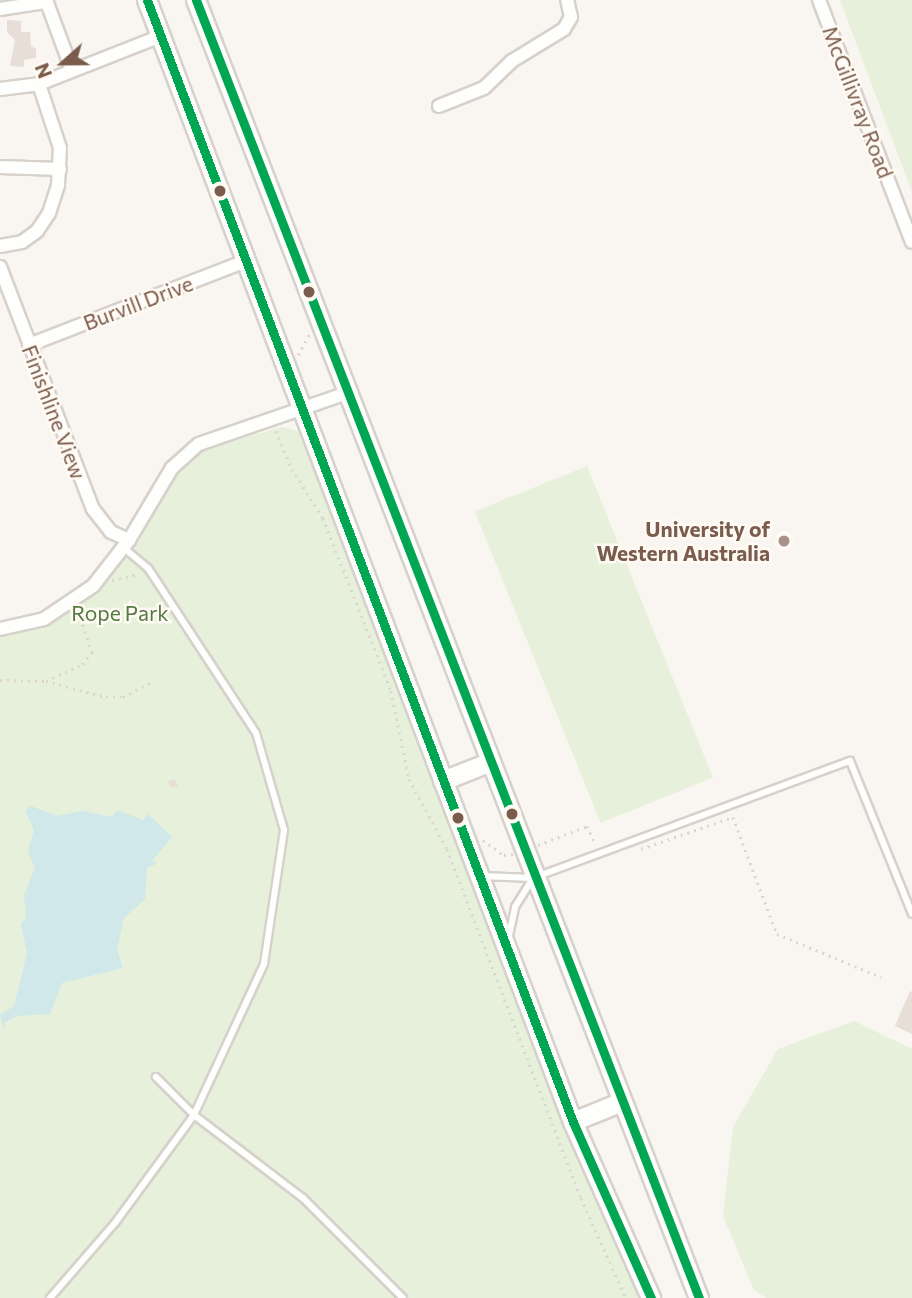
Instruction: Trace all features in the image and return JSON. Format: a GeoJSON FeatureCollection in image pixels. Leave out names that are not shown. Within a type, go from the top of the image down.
{"type":"FeatureCollection","features":[{"type":"Feature","properties":{"kind":"main road"},"geometry":{"type":"LineString","coordinates":[[147,0],[290,370],[573,1122],[651,1298]]}},
{"type":"Feature","properties":{"kind":"main road"},"geometry":{"type":"LineString","coordinates":[[196,0],[620,1103],[699,1298]]}},
{"type":"Feature","properties":{"kind":"main road"},"geometry":{"type":"LineString","coordinates":[[443,780],[489,763]]}},
{"type":"Feature","properties":{"kind":"main road"},"geometry":{"type":"LineString","coordinates":[[573,1122],[620,1103]]}},
{"type":"Feature","properties":{"kind":"street"},"geometry":{"type":"LineString","coordinates":[[439,106],[484,88],[512,61],[564,29],[571,17],[567,0]]}},
{"type":"Feature","properties":{"kind":"street","name":"McGillivray Road"},"geometry":{"type":"LineString","coordinates":[[819,0],[912,242]]}},
{"type":"Feature","properties":{"kind":"street"},"geometry":{"type":"LineString","coordinates":[[0,9],[46,1],[72,70]]}},
{"type":"Feature","properties":{"kind":"street"},"geometry":{"type":"LineString","coordinates":[[0,89],[39,84],[161,36]]}},
{"type":"Feature","properties":{"kind":"street"},"geometry":{"type":"LineString","coordinates":[[0,246],[22,242],[43,223],[60,169],[60,148],[39,84]]}},
{"type":"Feature","properties":{"kind":"street"},"geometry":{"type":"LineString","coordinates":[[0,167],[60,169]]}},
{"type":"Feature","properties":{"kind":"street","name":"Burvill Drive"},"geometry":{"type":"LineString","coordinates":[[29,345],[248,260]]}},
{"type":"Feature","properties":{"kind":"street","name":"Finishline View"},"geometry":{"type":"LineString","coordinates":[[0,267],[93,509],[111,532],[126,544]]}},
{"type":"Feature","properties":{"kind":"street"},"geometry":{"type":"LineString","coordinates":[[0,629],[44,619],[74,601],[100,577],[126,544],[160,484],[185,455],[217,436],[272,421],[347,393]]}},
{"type":"Feature","properties":{"kind":"lane"},"geometry":{"type":"LineString","coordinates":[[50,1298],[115,1223],[194,1115],[264,964],[284,830],[256,733],[148,568],[126,544]]}},
{"type":"Feature","properties":{"kind":"lane"},"geometry":{"type":"LineString","coordinates":[[478,875],[533,878],[850,761],[912,914]]}},
{"type":"Feature","properties":{"kind":"lane"},"geometry":{"type":"LineString","coordinates":[[509,953],[515,907],[533,878]]}},
{"type":"Feature","properties":{"kind":"lane"},"geometry":{"type":"LineString","coordinates":[[156,1077],[194,1115],[294,1190],[403,1298]]}},
{"type":"Feature","properties":{"kind":"path"},"geometry":{"type":"LineString","coordinates":[[290,370],[318,318]]}},
{"type":"Feature","properties":{"kind":"path"},"geometry":{"type":"LineString","coordinates":[[272,421],[292,469],[323,518],[395,704],[409,779],[447,849],[581,1198],[626,1298]]}},
{"type":"Feature","properties":{"kind":"path"},"geometry":{"type":"LineString","coordinates":[[100,577],[129,578],[148,568]]}},
{"type":"Feature","properties":{"kind":"path"},"geometry":{"type":"LineString","coordinates":[[46,681],[82,664],[92,653],[74,601]]}},
{"type":"Feature","properties":{"kind":"path"},"geometry":{"type":"LineString","coordinates":[[0,680],[46,681],[123,697],[149,683]]}},
{"type":"Feature","properties":{"kind":"path"},"geometry":{"type":"LineString","coordinates":[[629,853],[733,817],[777,934],[881,977]]}},
{"type":"Feature","properties":{"kind":"path"},"geometry":{"type":"LineString","coordinates":[[535,846],[587,826],[599,853]]}},
{"type":"Feature","properties":{"kind":"path"},"geometry":{"type":"LineString","coordinates":[[473,842],[486,842],[504,855],[517,853]]}},
{"type":"Feature","properties":{"kind":"green space"},"geometry":{"type":"Polygon","coordinates":[[[840,0],[912,0],[912,192],[840,0]]]}},
{"type":"Feature","properties":{"kind":"green space","name":"Rope Park"},"geometry":{"type":"Polygon","coordinates":[[[282,427],[303,432],[422,740],[461,857],[602,1212],[641,1298],[0,1298],[0,633],[28,631],[63,617],[105,583],[140,539],[168,484],[184,464],[206,449],[282,427]]]}},
{"type":"Feature","properties":{"kind":"green space"},"geometry":{"type":"Polygon","coordinates":[[[587,466],[713,778],[601,823],[475,511],[587,466]]]}},
{"type":"Feature","properties":{"kind":"green space"},"geometry":{"type":"Polygon","coordinates":[[[854,1021],[912,1049],[912,1298],[766,1298],[754,1290],[723,1216],[733,1127],[778,1049],[854,1021]]]}},
{"type":"Feature","properties":{"kind":"water"},"geometry":{"type":"Polygon","coordinates":[[[31,806],[57,816],[83,811],[112,817],[117,810],[143,820],[148,814],[172,837],[152,861],[158,863],[147,868],[145,899],[124,918],[117,950],[123,968],[62,983],[50,1014],[18,1016],[5,1022],[4,1031],[0,1015],[14,1006],[27,953],[21,924],[26,917],[24,895],[35,868],[28,851],[34,830],[25,810],[31,806]]]}},
{"type":"Feature","properties":{"kind":"building"},"geometry":{"type":"Polygon","coordinates":[[[7,20],[21,21],[21,32],[30,32],[31,46],[36,49],[36,58],[24,60],[24,67],[10,66],[15,40],[7,32],[7,20]]]}},
{"type":"Feature","properties":{"kind":"building"},"geometry":{"type":"Polygon","coordinates":[[[175,779],[178,786],[171,788],[168,781],[175,779]]]}},
{"type":"Feature","properties":{"kind":"building"},"geometry":{"type":"Polygon","coordinates":[[[910,991],[912,992],[912,1034],[895,1026],[910,991]]]}},
{"type":"Feature","properties":{"kind":"transit line"},"geometry":{"type":"LineString","coordinates":[[147,0],[573,1122],[651,1298]]}},
{"type":"Feature","properties":{"kind":"transit line"},"geometry":{"type":"LineString","coordinates":[[196,0],[699,1298]]}},
{"type":"Feature","properties":{"kind":"place","name":"University of Western Australia"},"geometry":{"type":"Point","coordinates":[784,541]}}]}
